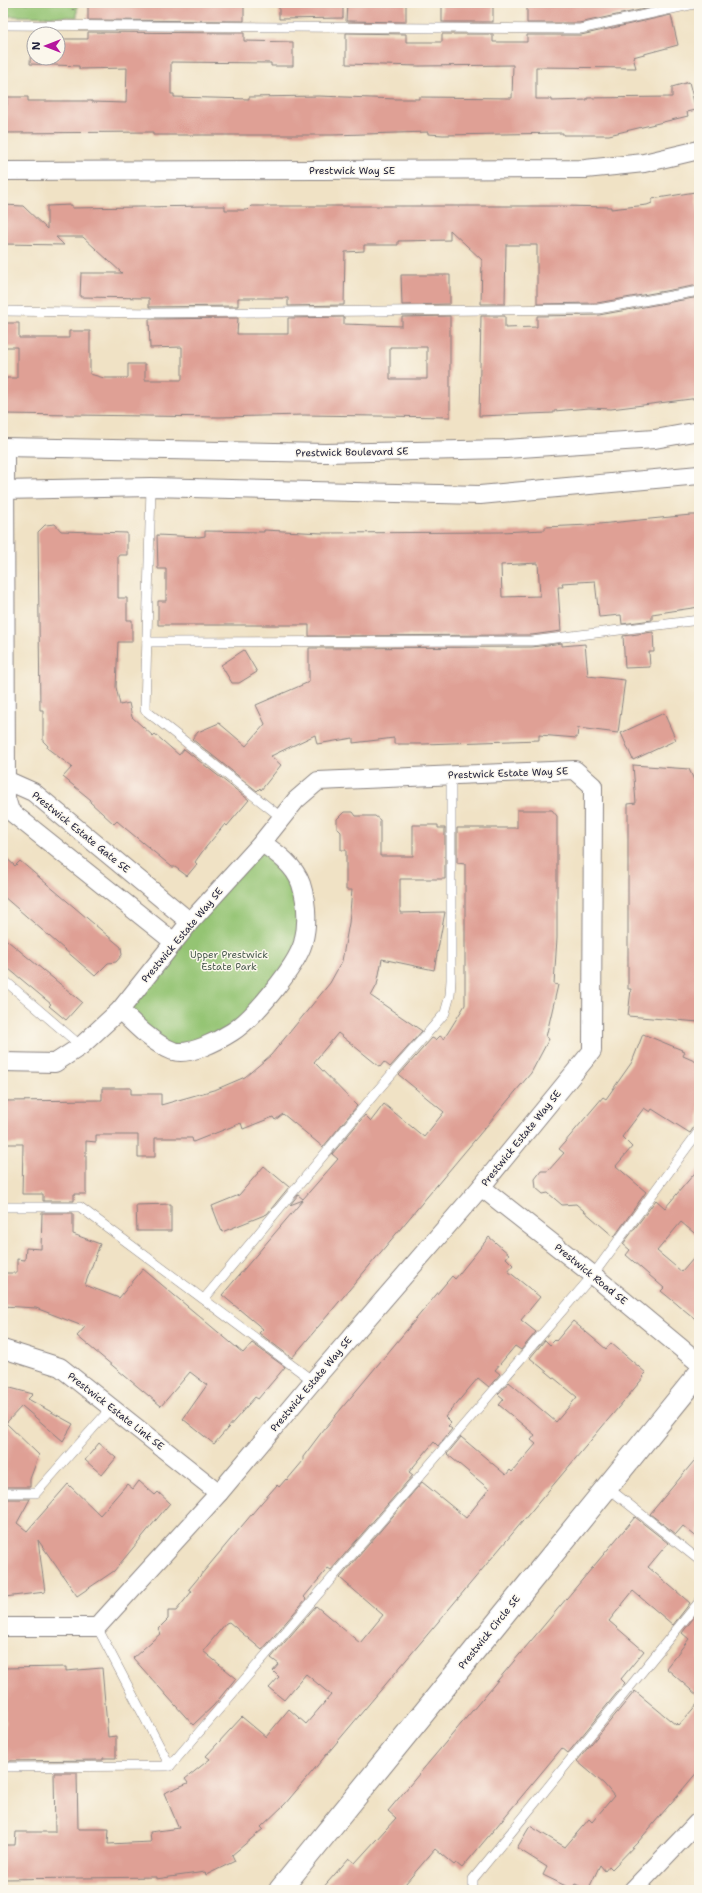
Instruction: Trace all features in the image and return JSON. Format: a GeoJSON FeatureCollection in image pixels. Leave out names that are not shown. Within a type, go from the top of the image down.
{"type":"FeatureCollection","features":[{"type":"Feature","properties":{"kind":"street","name":"Prestwick Way SE"},"geometry":{"type":"LineString","coordinates":[[3,171],[585,169],[644,163],[699,150]]}},
{"type":"Feature","properties":{"kind":"street","name":"Prestwick Boulevard SE"},"geometry":{"type":"LineString","coordinates":[[4,447],[326,453],[506,449],[655,439],[699,431]]}},
{"type":"Feature","properties":{"kind":"street"},"geometry":{"type":"LineString","coordinates":[[4,447],[6,798],[10,811],[174,942]]}},
{"type":"Feature","properties":{"kind":"street"},"geometry":{"type":"LineString","coordinates":[[5,490],[151,487],[480,495],[699,475]]}},
{"type":"Feature","properties":{"kind":"street","name":"Prestwick Estate Way SE"},"geometry":{"type":"LineString","coordinates":[[3,1062],[55,1063],[81,1046],[120,1010],[190,922],[262,843],[296,800],[318,781],[575,770],[593,786],[592,1051],[481,1187],[313,1381],[219,1493],[96,1627]]}},
{"type":"Feature","properties":{"kind":"street","name":"Prestwick Estate Gate SE"},"geometry":{"type":"LineString","coordinates":[[6,780],[33,792],[190,922]]}},
{"type":"Feature","properties":{"kind":"street"},"geometry":{"type":"LineString","coordinates":[[120,1010],[148,1036],[173,1051],[194,1051],[232,1032],[280,984],[302,944],[307,912],[301,882],[284,858],[262,843]]}},
{"type":"Feature","properties":{"kind":"street","name":"Prestwick Road SE"},"geometry":{"type":"LineString","coordinates":[[481,1187],[593,1275],[699,1363]]}},
{"type":"Feature","properties":{"kind":"street","name":"Prestwick Estate Link SE"},"geometry":{"type":"LineString","coordinates":[[3,1349],[60,1367],[219,1493]]}},
{"type":"Feature","properties":{"kind":"street","name":"Prestwick Circle SE"},"geometry":{"type":"LineString","coordinates":[[280,1890],[699,1374]]}},
{"type":"Feature","properties":{"kind":"street"},"geometry":{"type":"LineString","coordinates":[[3,1627],[96,1627]]}},
{"type":"Feature","properties":{"kind":"street"},"geometry":{"type":"LineString","coordinates":[[633,1890],[699,1821]]}},
{"type":"Feature","properties":{"kind":"lane"},"geometry":{"type":"LineString","coordinates":[[3,25],[580,29],[699,3]]}},
{"type":"Feature","properties":{"kind":"lane"},"geometry":{"type":"LineString","coordinates":[[3,311],[155,313],[598,309],[699,291]]}},
{"type":"Feature","properties":{"kind":"lane"},"geometry":{"type":"LineString","coordinates":[[151,487],[145,710],[282,818]]}},
{"type":"Feature","properties":{"kind":"lane"},"geometry":{"type":"LineString","coordinates":[[147,642],[532,641],[699,620]]}},
{"type":"Feature","properties":{"kind":"lane"},"geometry":{"type":"LineString","coordinates":[[204,1299],[377,1091],[445,1013],[450,994],[451,980],[451,776]]}},
{"type":"Feature","properties":{"kind":"lane"},"geometry":{"type":"LineString","coordinates":[[3,979],[81,1046]]}},
{"type":"Feature","properties":{"kind":"lane"},"geometry":{"type":"LineString","coordinates":[[3,1767],[170,1766],[593,1275],[699,1131]]}},
{"type":"Feature","properties":{"kind":"lane"},"geometry":{"type":"LineString","coordinates":[[3,1208],[80,1207],[313,1381]]}},
{"type":"Feature","properties":{"kind":"lane"},"geometry":{"type":"LineString","coordinates":[[3,1493],[36,1493],[111,1408]]}},
{"type":"Feature","properties":{"kind":"lane"},"geometry":{"type":"LineString","coordinates":[[607,1487],[699,1560]]}},
{"type":"Feature","properties":{"kind":"lane"},"geometry":{"type":"LineString","coordinates":[[473,1890],[473,1879],[699,1602]]}},
{"type":"Feature","properties":{"kind":"lane"},"geometry":{"type":"LineString","coordinates":[[96,1627],[170,1766]]}},
{"type":"Feature","properties":{"kind":"green space"},"geometry":{"type":"Polygon","coordinates":[[[3,3],[77,3],[77,17],[3,16],[3,3]]]}},
{"type":"Feature","properties":{"kind":"green space","name":"Upper Prestwick Estate Park"},"geometry":{"type":"Polygon","coordinates":[[[260,845],[301,882],[302,944],[232,1032],[173,1051],[120,1010],[260,845]]]}},
{"type":"Feature","properties":{"kind":"building"},"geometry":{"type":"Polygon","coordinates":[[[88,3],[244,3],[244,21],[88,20],[88,3]]]}},
{"type":"Feature","properties":{"kind":"building"},"geometry":{"type":"Polygon","coordinates":[[[279,3],[343,3],[343,18],[279,19],[279,3]]]}},
{"type":"Feature","properties":{"kind":"building"},"geometry":{"type":"Polygon","coordinates":[[[347,3],[406,3],[406,22],[346,21],[347,3]]]}},
{"type":"Feature","properties":{"kind":"building"},"geometry":{"type":"Polygon","coordinates":[[[442,3],[493,3],[493,22],[442,22],[442,3]]]}},
{"type":"Feature","properties":{"kind":"building"},"geometry":{"type":"Polygon","coordinates":[[[527,3],[668,4],[579,23],[527,23],[527,3]]]}},
{"type":"Feature","properties":{"kind":"building"},"geometry":{"type":"Polygon","coordinates":[[[671,15],[678,45],[633,57],[636,68],[536,67],[536,99],[552,99],[552,101],[587,100],[587,98],[672,97],[672,87],[689,82],[696,110],[687,112],[688,116],[609,135],[563,135],[563,133],[443,135],[428,134],[428,132],[333,135],[153,135],[153,132],[3,133],[3,105],[7,105],[7,97],[28,97],[28,101],[92,101],[126,103],[127,68],[79,69],[79,66],[66,65],[66,39],[88,39],[88,32],[244,33],[244,41],[293,42],[293,66],[271,66],[271,63],[171,62],[171,94],[174,94],[174,97],[249,99],[249,97],[319,96],[397,99],[419,99],[419,97],[512,98],[513,65],[419,66],[346,64],[346,33],[406,34],[406,42],[442,42],[442,34],[493,34],[493,42],[527,42],[527,35],[581,35],[671,15]]]}},
{"type":"Feature","properties":{"kind":"building"},"geometry":{"type":"Polygon","coordinates":[[[695,192],[699,215],[699,285],[597,303],[537,304],[537,245],[506,245],[505,304],[481,304],[482,260],[450,230],[450,240],[398,241],[398,245],[364,245],[364,251],[345,252],[344,305],[288,306],[288,298],[238,298],[238,306],[149,307],[149,298],[80,297],[81,273],[122,273],[83,237],[56,237],[64,245],[3,244],[3,205],[23,206],[47,229],[47,206],[72,205],[72,208],[225,206],[225,210],[247,210],[251,206],[561,206],[611,207],[611,209],[647,205],[652,203],[652,199],[695,192]]]}},
{"type":"Feature","properties":{"kind":"building"},"geometry":{"type":"Polygon","coordinates":[[[401,275],[450,275],[450,304],[402,305],[401,275]]]}},
{"type":"Feature","properties":{"kind":"building"},"geometry":{"type":"Polygon","coordinates":[[[699,297],[699,398],[611,409],[589,408],[554,411],[554,413],[479,416],[481,316],[505,316],[505,328],[537,327],[537,316],[599,315],[699,297]]]}},
{"type":"Feature","properties":{"kind":"building"},"geometry":{"type":"Polygon","coordinates":[[[450,316],[450,417],[304,415],[219,417],[3,414],[3,380],[6,380],[6,378],[17,378],[17,347],[3,347],[3,323],[19,323],[19,338],[69,338],[69,331],[90,331],[90,374],[104,378],[128,378],[128,364],[145,364],[145,380],[182,380],[182,347],[150,348],[149,319],[238,318],[237,334],[288,334],[288,318],[344,317],[344,324],[402,326],[402,317],[450,316]],[[390,347],[390,379],[427,379],[427,347],[390,347]]]}},
{"type":"Feature","properties":{"kind":"building"},"geometry":{"type":"Polygon","coordinates":[[[699,515],[699,607],[652,614],[652,620],[622,624],[621,615],[599,617],[595,581],[562,583],[563,587],[558,587],[561,631],[532,635],[309,636],[309,625],[158,625],[158,601],[166,601],[166,569],[158,569],[157,535],[199,537],[205,536],[205,531],[264,532],[264,530],[322,533],[500,532],[545,530],[545,527],[589,525],[699,515]],[[538,563],[501,565],[502,597],[540,596],[538,563]]]}},
{"type":"Feature","properties":{"kind":"building"},"geometry":{"type":"Polygon","coordinates":[[[55,524],[61,531],[127,533],[127,555],[118,555],[118,598],[127,598],[127,620],[132,620],[132,642],[118,642],[116,687],[120,705],[129,703],[132,717],[153,736],[155,734],[179,755],[184,749],[249,800],[227,826],[225,824],[202,852],[195,862],[197,864],[187,876],[175,867],[172,867],[117,821],[114,824],[90,802],[91,800],[63,777],[72,767],[47,748],[48,746],[43,741],[43,710],[40,710],[38,532],[45,525],[55,524]]]}},
{"type":"Feature","properties":{"kind":"building"},"geometry":{"type":"Polygon","coordinates":[[[653,632],[654,652],[649,652],[650,667],[625,668],[623,636],[653,632]]]}},
{"type":"Feature","properties":{"kind":"building"},"geometry":{"type":"Polygon","coordinates":[[[562,643],[562,646],[585,644],[588,676],[625,680],[618,733],[578,728],[577,738],[539,735],[539,740],[424,744],[394,744],[394,738],[353,743],[353,738],[317,744],[315,735],[271,756],[281,765],[261,790],[260,788],[257,791],[192,739],[198,732],[219,723],[246,746],[265,724],[256,705],[309,682],[309,648],[532,647],[562,643]]]}},
{"type":"Feature","properties":{"kind":"building"},"geometry":{"type":"Polygon","coordinates":[[[244,650],[257,672],[239,683],[232,683],[221,665],[244,650]]]}},
{"type":"Feature","properties":{"kind":"building"},"geometry":{"type":"Polygon","coordinates":[[[664,713],[676,740],[633,760],[621,733],[664,713]]]}},
{"type":"Feature","properties":{"kind":"building"},"geometry":{"type":"Polygon","coordinates":[[[633,765],[689,769],[699,791],[699,1022],[628,1016],[631,989],[628,989],[628,804],[636,803],[633,765]]]}},
{"type":"Feature","properties":{"kind":"building"},"geometry":{"type":"Polygon","coordinates":[[[517,810],[552,810],[557,816],[557,938],[554,984],[558,985],[546,1037],[549,1039],[531,1073],[292,1358],[259,1333],[263,1329],[222,1295],[303,1200],[290,1205],[298,1195],[303,1199],[338,1159],[332,1154],[365,1115],[371,1121],[384,1104],[424,1137],[444,1112],[399,1075],[432,1038],[436,1040],[440,1036],[444,1039],[465,1005],[465,864],[457,863],[457,828],[517,828],[517,810]]]}},
{"type":"Feature","properties":{"kind":"building"},"geometry":{"type":"Polygon","coordinates":[[[344,812],[353,812],[356,816],[375,816],[380,820],[380,856],[413,856],[413,825],[438,825],[438,828],[445,828],[445,879],[400,879],[400,913],[445,912],[434,970],[382,959],[377,985],[371,996],[422,1031],[390,1067],[384,1062],[380,1067],[338,1033],[314,1062],[357,1106],[323,1147],[283,1114],[275,1120],[273,1117],[243,1129],[241,1123],[193,1142],[192,1138],[155,1138],[155,1157],[138,1157],[138,1135],[96,1135],[96,1142],[86,1141],[86,1194],[74,1194],[74,1201],[43,1201],[43,1194],[22,1194],[23,1144],[3,1144],[3,1101],[102,1100],[102,1088],[131,1088],[131,1094],[161,1094],[161,1105],[217,1089],[245,1077],[271,1055],[330,983],[342,961],[349,923],[352,890],[346,890],[346,850],[341,850],[341,832],[337,828],[337,819],[344,812]]]}},
{"type":"Feature","properties":{"kind":"building"},"geometry":{"type":"Polygon","coordinates":[[[3,855],[15,866],[20,861],[121,947],[122,955],[116,962],[108,963],[95,976],[3,896],[3,855]]]}},
{"type":"Feature","properties":{"kind":"building"},"geometry":{"type":"Polygon","coordinates":[[[3,937],[82,1002],[66,1020],[49,1006],[51,1004],[3,964],[3,937]]]}},
{"type":"Feature","properties":{"kind":"building"},"geometry":{"type":"Polygon","coordinates":[[[643,1034],[682,1050],[681,1051],[685,1052],[683,1056],[699,1063],[699,1125],[694,1127],[690,1133],[652,1109],[650,1112],[644,1108],[622,1137],[632,1147],[616,1166],[646,1192],[614,1237],[576,1204],[562,1205],[548,1193],[543,1194],[536,1188],[535,1179],[541,1171],[548,1171],[564,1153],[559,1149],[603,1097],[606,1099],[632,1062],[643,1034]]]}},
{"type":"Feature","properties":{"kind":"building"},"geometry":{"type":"Polygon","coordinates":[[[264,1166],[289,1187],[267,1214],[222,1232],[212,1206],[239,1195],[264,1166]]]}},
{"type":"Feature","properties":{"kind":"building"},"geometry":{"type":"Polygon","coordinates":[[[699,1168],[699,1237],[681,1222],[657,1251],[682,1272],[699,1252],[699,1322],[661,1291],[664,1288],[626,1255],[630,1250],[623,1244],[656,1200],[665,1208],[699,1168]]]}},
{"type":"Feature","properties":{"kind":"building"},"geometry":{"type":"Polygon","coordinates":[[[171,1204],[171,1231],[137,1231],[136,1205],[171,1204]]]}},
{"type":"Feature","properties":{"kind":"building"},"geometry":{"type":"Polygon","coordinates":[[[42,1213],[73,1213],[73,1234],[100,1244],[85,1285],[119,1298],[143,1269],[243,1353],[252,1343],[285,1367],[258,1399],[255,1397],[214,1444],[183,1419],[207,1385],[190,1372],[161,1406],[77,1336],[85,1327],[36,1308],[3,1306],[3,1273],[17,1273],[17,1259],[25,1260],[26,1248],[41,1249],[42,1213]]]}},
{"type":"Feature","properties":{"kind":"building"},"geometry":{"type":"Polygon","coordinates":[[[489,1237],[509,1254],[506,1258],[513,1265],[508,1271],[540,1297],[521,1320],[536,1332],[521,1350],[515,1346],[495,1370],[500,1374],[489,1387],[478,1378],[445,1417],[451,1423],[448,1426],[452,1429],[438,1446],[434,1442],[409,1472],[413,1475],[331,1570],[328,1568],[304,1597],[306,1599],[262,1650],[229,1622],[226,1623],[203,1651],[236,1678],[214,1705],[193,1725],[133,1658],[161,1633],[158,1629],[168,1619],[168,1611],[176,1611],[192,1591],[189,1589],[277,1485],[279,1487],[286,1479],[287,1480],[303,1461],[303,1457],[321,1433],[452,1276],[455,1279],[489,1237]]]}},
{"type":"Feature","properties":{"kind":"building"},"geometry":{"type":"Polygon","coordinates":[[[573,1321],[606,1349],[611,1343],[646,1373],[643,1376],[644,1377],[285,1804],[261,1827],[263,1829],[232,1855],[235,1861],[206,1875],[205,1872],[156,1879],[156,1877],[3,1879],[3,1845],[15,1845],[16,1832],[55,1832],[54,1773],[77,1773],[78,1829],[109,1829],[108,1844],[151,1842],[150,1832],[179,1828],[164,1793],[188,1783],[185,1779],[210,1759],[206,1756],[242,1717],[266,1737],[289,1709],[306,1724],[331,1695],[306,1674],[284,1700],[269,1688],[279,1677],[273,1671],[279,1664],[271,1658],[316,1606],[360,1643],[383,1615],[340,1578],[422,1482],[466,1518],[489,1489],[447,1454],[461,1437],[506,1475],[510,1470],[512,1472],[536,1444],[531,1440],[535,1435],[499,1405],[504,1399],[498,1394],[509,1382],[556,1422],[577,1397],[530,1358],[545,1340],[550,1345],[555,1340],[556,1341],[573,1321]]]}},
{"type":"Feature","properties":{"kind":"building"},"geometry":{"type":"Polygon","coordinates":[[[3,1386],[33,1394],[28,1399],[73,1424],[63,1441],[22,1406],[6,1423],[39,1455],[30,1479],[30,1487],[3,1487],[3,1386]]]}},
{"type":"Feature","properties":{"kind":"building"},"geometry":{"type":"Polygon","coordinates":[[[99,1443],[116,1458],[102,1475],[85,1460],[99,1443]]]}},
{"type":"Feature","properties":{"kind":"building"},"geometry":{"type":"Polygon","coordinates":[[[699,1455],[699,1539],[683,1526],[676,1534],[650,1514],[699,1455]]]}},
{"type":"Feature","properties":{"kind":"building"},"geometry":{"type":"Polygon","coordinates":[[[139,1481],[155,1495],[158,1492],[170,1503],[114,1571],[77,1596],[38,1540],[45,1592],[5,1597],[3,1579],[3,1499],[30,1499],[17,1523],[27,1531],[68,1484],[100,1515],[127,1484],[133,1489],[139,1481]]]}},
{"type":"Feature","properties":{"kind":"building"},"geometry":{"type":"Polygon","coordinates":[[[635,1517],[668,1543],[648,1567],[690,1603],[673,1625],[633,1591],[609,1621],[644,1651],[621,1679],[625,1683],[568,1753],[562,1748],[462,1868],[456,1863],[454,1865],[435,1849],[400,1890],[321,1890],[349,1858],[355,1863],[396,1818],[388,1811],[635,1517]]]}},
{"type":"Feature","properties":{"kind":"building"},"geometry":{"type":"Polygon","coordinates":[[[699,1611],[699,1697],[666,1668],[689,1639],[682,1633],[699,1611]]]}},
{"type":"Feature","properties":{"kind":"building"},"geometry":{"type":"Polygon","coordinates":[[[66,1667],[66,1671],[102,1668],[108,1737],[116,1736],[116,1758],[103,1758],[103,1760],[4,1761],[5,1710],[3,1710],[3,1668],[66,1667]]]}},
{"type":"Feature","properties":{"kind":"building"},"geometry":{"type":"Polygon","coordinates":[[[635,1691],[676,1725],[677,1723],[679,1725],[699,1702],[699,1770],[638,1842],[612,1869],[609,1866],[605,1871],[600,1865],[588,1890],[575,1884],[572,1889],[543,1875],[547,1867],[517,1848],[530,1826],[565,1847],[589,1819],[592,1822],[614,1796],[604,1784],[577,1761],[635,1691]]]}}]}
